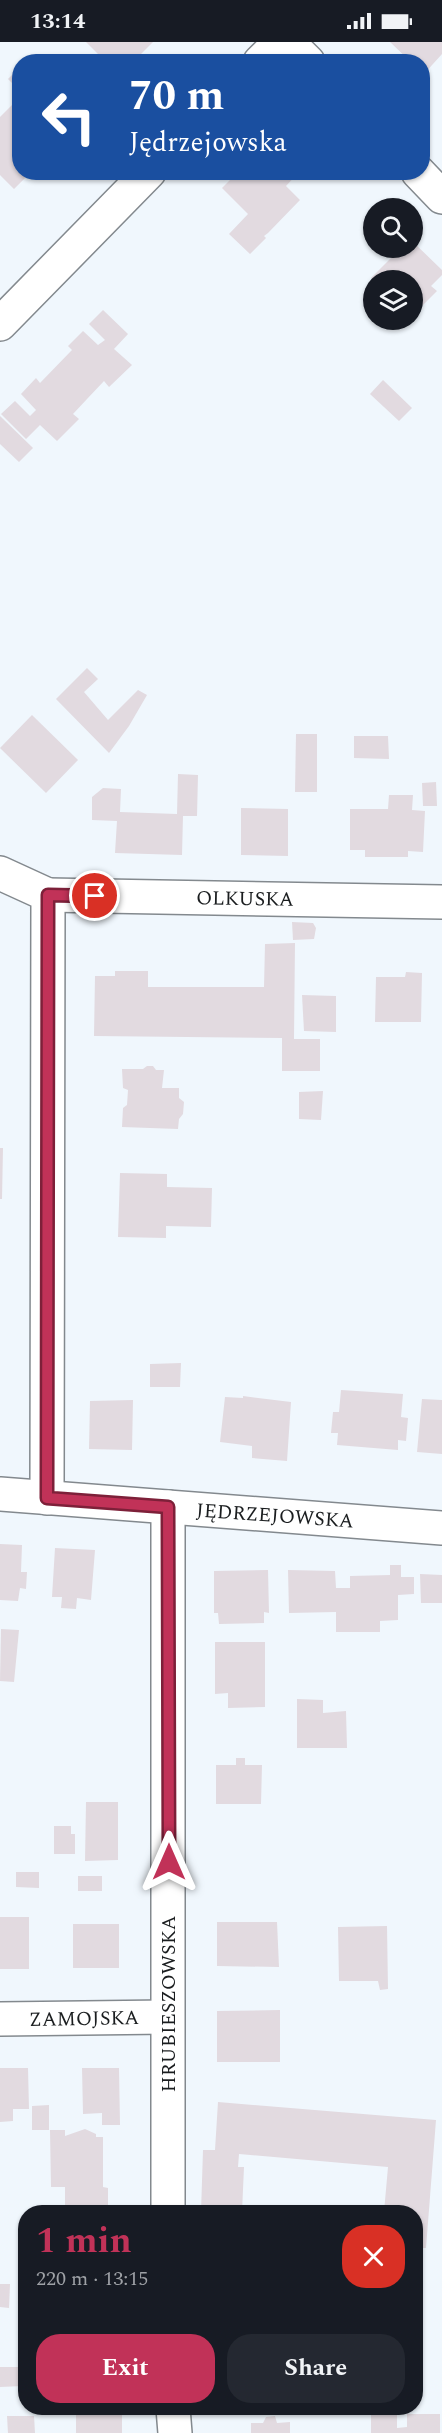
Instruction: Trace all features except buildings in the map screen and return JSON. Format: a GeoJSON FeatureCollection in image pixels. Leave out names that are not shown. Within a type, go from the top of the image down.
{"type":"FeatureCollection","features":[{"type":"Feature","properties":{"kind":"street"},"geometry":{"type":"LineString","coordinates":[[268,54],[280,42]]}},
{"type":"Feature","properties":{"kind":"street"},"geometry":{"type":"LineString","coordinates":[[288,42],[300,54]]}},
{"type":"Feature","properties":{"kind":"street"},"geometry":{"type":"LineString","coordinates":[[0,324],[141,180]]}},
{"type":"Feature","properties":{"kind":"street"},"geometry":{"type":"LineString","coordinates":[[426,180],[442,196]]}},
{"type":"Feature","properties":{"kind":"street"},"geometry":{"type":"LineString","coordinates":[[0,873],[48,895],[47,1498]]}},
{"type":"Feature","properties":{"kind":"street","name":"OLKUSKA"},"geometry":{"type":"LineString","coordinates":[[48,895],[442,902]]}},
{"type":"Feature","properties":{"kind":"street","name":"JĘDRZEJOWSKA"},"geometry":{"type":"LineString","coordinates":[[0,1494],[442,1528]]}},
{"type":"Feature","properties":{"kind":"street","name":"HRUBIESZOWSKA"},"geometry":{"type":"LineString","coordinates":[[168,1507],[168,2205]]}},
{"type":"Feature","properties":{"kind":"street","name":"ZAMOJSKA"},"geometry":{"type":"LineString","coordinates":[[0,2019],[167,2017]]}},
{"type":"Feature","properties":{"kind":"street"},"geometry":{"type":"LineString","coordinates":[[174,2415],[175,2433]]}},
{"type":"Feature","properties":{"kind":"route"},"geometry":{"type":"LineString","coordinates":[[95,896],[48,895],[47,1498],[168,1507],[169,1862]]}}]}
